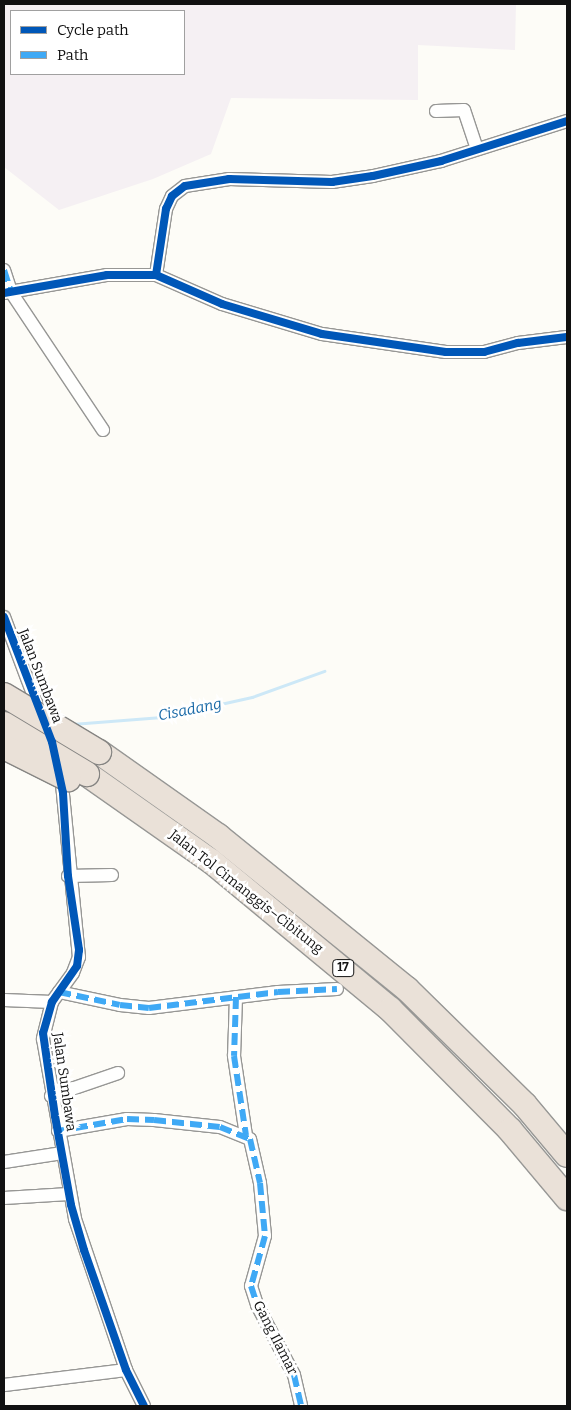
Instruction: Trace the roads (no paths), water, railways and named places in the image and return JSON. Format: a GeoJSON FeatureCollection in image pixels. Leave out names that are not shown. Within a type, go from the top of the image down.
{"type":"FeatureCollection","features":[{"type":"Feature","properties":{"kind":"highway","name":"Jalan Tol Cimanggis–Cibitung"},"geometry":{"type":"LineString","coordinates":[[4,695],[98,752],[218,836],[407,989],[525,1105],[567,1155]]}},
{"type":"Feature","properties":{"kind":"highway","name":"Jalan Tol Cimanggis–Cibitung"},"geometry":{"type":"LineString","coordinates":[[4,724],[82,779],[211,861],[390,1009],[510,1130],[567,1198]]}},
{"type":"Feature","properties":{"kind":"highway"},"geometry":{"type":"LineString","coordinates":[[4,747],[82,779]]}},
{"type":"Feature","properties":{"kind":"street"},"geometry":{"type":"LineString","coordinates":[[436,111],[464,110],[477,149]]}},
{"type":"Feature","properties":{"kind":"street"},"geometry":{"type":"LineString","coordinates":[[156,275],[166,209],[172,196],[185,186],[229,179],[347,180],[441,161],[567,121]]}},
{"type":"Feature","properties":{"kind":"street"},"geometry":{"type":"LineString","coordinates":[[4,270],[7,292],[103,430]]}},
{"type":"Feature","properties":{"kind":"street"},"geometry":{"type":"LineString","coordinates":[[7,292],[107,275],[156,275],[222,304],[298,328],[446,352],[484,352],[526,341],[567,336]]}},
{"type":"Feature","properties":{"kind":"street","name":"Jalan Sumbawa"},"geometry":{"type":"LineString","coordinates":[[4,617],[58,763],[63,793],[68,876],[78,957],[76,969],[55,997],[44,1033],[51,1096],[70,1194],[84,1250],[126,1370],[144,1406]]}},
{"type":"Feature","properties":{"kind":"street"},"geometry":{"type":"LineString","coordinates":[[68,876],[112,875]]}},
{"type":"Feature","properties":{"kind":"street"},"geometry":{"type":"LineString","coordinates":[[4,1000],[55,997],[149,1008],[236,997],[337,989]]}},
{"type":"Feature","properties":{"kind":"street","name":"Gang Ilamar"},"geometry":{"type":"LineString","coordinates":[[236,997],[234,1056],[246,1135],[254,1148],[264,1220],[264,1242],[250,1282],[254,1300],[294,1374],[301,1406]]}},
{"type":"Feature","properties":{"kind":"street"},"geometry":{"type":"LineString","coordinates":[[51,1096],[118,1073]]}},
{"type":"Feature","properties":{"kind":"street"},"geometry":{"type":"LineString","coordinates":[[58,1131],[127,1119],[194,1123],[246,1135]]}},
{"type":"Feature","properties":{"kind":"street"},"geometry":{"type":"LineString","coordinates":[[4,1162],[62,1152]]}},
{"type":"Feature","properties":{"kind":"street"},"geometry":{"type":"LineString","coordinates":[[4,1198],[70,1194]]}},
{"type":"Feature","properties":{"kind":"street"},"geometry":{"type":"LineString","coordinates":[[4,1385],[126,1370]]}},
{"type":"Feature","properties":{"kind":"waterway","name":"Cisadang"},"geometry":{"type":"LineString","coordinates":[[72,724],[162,717],[252,697],[324,671]]}}]}
